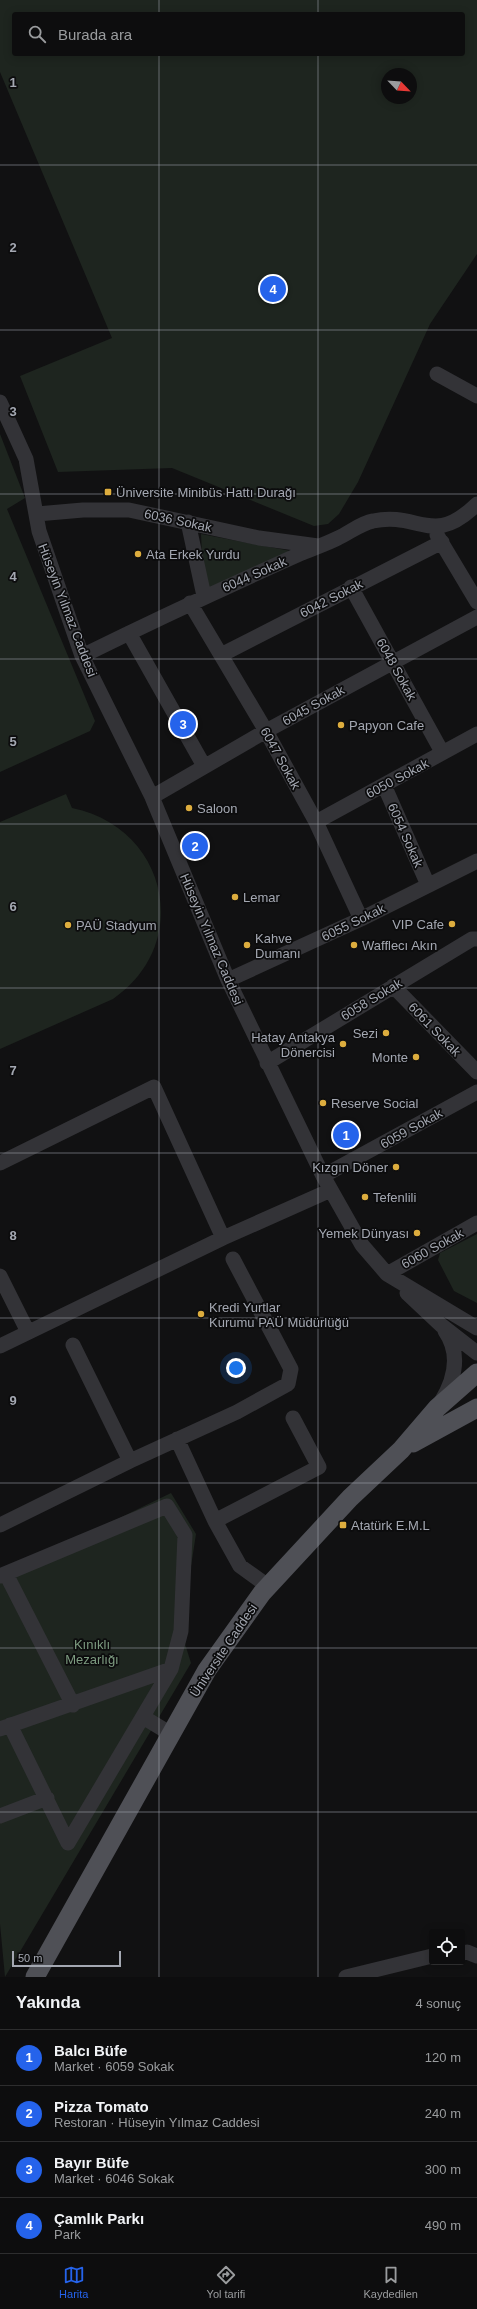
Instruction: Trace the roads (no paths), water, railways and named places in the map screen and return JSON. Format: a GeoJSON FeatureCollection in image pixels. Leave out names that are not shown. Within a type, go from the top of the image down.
{"type":"FeatureCollection","features":[{"type":"Feature","properties":{"kind":"main road","name":"Üniversite Caddesi"},"geometry":{"type":"LineString","coordinates":[[36,1977],[207,1670],[268,1586],[350,1498],[401,1450],[437,1408],[477,1373]]}},
{"type":"Feature","properties":{"kind":"main road"},"geometry":{"type":"LineString","coordinates":[[401,1450],[477,1408]]}},
{"type":"Feature","properties":{"kind":"street"},"geometry":{"type":"LineString","coordinates":[[438,374],[477,396]]}},
{"type":"Feature","properties":{"kind":"street","name":"Hüseyin Yılmaz Caddesi"},"geometry":{"type":"LineString","coordinates":[[0,402],[26,459],[37,514],[38,531],[82,656],[152,797],[228,980],[323,1176],[362,1245],[387,1274],[477,1328]]}},
{"type":"Feature","properties":{"kind":"street"},"geometry":{"type":"LineString","coordinates":[[477,504],[468,512],[448,525],[432,528],[442,542],[477,602]]}},
{"type":"Feature","properties":{"kind":"street","name":"6036 Sokak"},"geometry":{"type":"LineString","coordinates":[[37,514],[83,510],[129,510],[259,538],[318,546]]}},
{"type":"Feature","properties":{"kind":"street","name":"6044 Sokak"},"geometry":{"type":"LineString","coordinates":[[82,656],[204,596],[372,521],[400,519],[432,528]]}},
{"type":"Feature","properties":{"kind":"street"},"geometry":{"type":"LineString","coordinates":[[188,522],[204,596]]}},
{"type":"Feature","properties":{"kind":"street","name":"6042 Sokak"},"geometry":{"type":"LineString","coordinates":[[221,655],[351,587],[442,542]]}},
{"type":"Feature","properties":{"kind":"street","name":"6048 Sokak"},"geometry":{"type":"LineString","coordinates":[[351,587],[442,752]]}},
{"type":"Feature","properties":{"kind":"street","name":"6047 Sokak"},"geometry":{"type":"LineString","coordinates":[[190,603],[266,731],[316,822],[361,919]]}},
{"type":"Feature","properties":{"kind":"street","name":"6045 Sokak"},"geometry":{"type":"LineString","coordinates":[[152,797],[266,731],[477,617]]}},
{"type":"Feature","properties":{"kind":"street"},"geometry":{"type":"LineString","coordinates":[[128,633],[204,766]]}},
{"type":"Feature","properties":{"kind":"street","name":"6050 Sokak"},"geometry":{"type":"LineString","coordinates":[[316,822],[477,734]]}},
{"type":"Feature","properties":{"kind":"street","name":"6054 Sokak"},"geometry":{"type":"LineString","coordinates":[[384,785],[428,885]]}},
{"type":"Feature","properties":{"kind":"street","name":"6055 Sokak"},"geometry":{"type":"LineString","coordinates":[[228,980],[361,919],[477,860]]}},
{"type":"Feature","properties":{"kind":"street","name":"6058 Sokak"},"geometry":{"type":"LineString","coordinates":[[267,1063],[472,939],[477,939]]}},
{"type":"Feature","properties":{"kind":"street","name":"6061 Sokak"},"geometry":{"type":"LineString","coordinates":[[393,986],[477,1072]]}},
{"type":"Feature","properties":{"kind":"street"},"geometry":{"type":"LineString","coordinates":[[0,1163],[154,1087],[223,1238]]}},
{"type":"Feature","properties":{"kind":"street","name":"6059 Sokak"},"geometry":{"type":"LineString","coordinates":[[323,1176],[477,1092]]}},
{"type":"Feature","properties":{"kind":"street"},"geometry":{"type":"LineString","coordinates":[[0,1346],[223,1238],[331,1190]]}},
{"type":"Feature","properties":{"kind":"street","name":"6060 Sokak"},"geometry":{"type":"LineString","coordinates":[[387,1274],[477,1223]]}},
{"type":"Feature","properties":{"kind":"street"},"geometry":{"type":"LineString","coordinates":[[0,1525],[176,1439],[237,1412],[288,1384],[291,1369],[232,1259]]}},
{"type":"Feature","properties":{"kind":"street"},"geometry":{"type":"LineString","coordinates":[[387,1274],[441,1325],[477,1353]]}},
{"type":"Feature","properties":{"kind":"street"},"geometry":{"type":"LineString","coordinates":[[0,1276],[28,1332]]}},
{"type":"Feature","properties":{"kind":"street"},"geometry":{"type":"LineString","coordinates":[[437,1408],[446,1393],[456,1362],[452,1343],[441,1325]]}},
{"type":"Feature","properties":{"kind":"street"},"geometry":{"type":"LineString","coordinates":[[73,1345],[130,1461]]}},
{"type":"Feature","properties":{"kind":"street"},"geometry":{"type":"LineString","coordinates":[[215,1521],[319,1467],[293,1418]]}},
{"type":"Feature","properties":{"kind":"street"},"geometry":{"type":"LineString","coordinates":[[176,1439],[215,1521],[240,1566],[268,1586]]}},
{"type":"Feature","properties":{"kind":"street"},"geometry":{"type":"LineString","coordinates":[[73,1705],[3,1575],[167,1506],[185,1535],[181,1631],[171,1669],[68,1843],[47,1798],[5,1727],[73,1705],[171,1669]]}},
{"type":"Feature","properties":{"kind":"street"},"geometry":{"type":"LineString","coordinates":[[143,1717],[171,1734]]}},
{"type":"Feature","properties":{"kind":"street"},"geometry":{"type":"LineString","coordinates":[[0,1816],[47,1798]]}},
{"type":"Feature","properties":{"kind":"street"},"geometry":{"type":"LineString","coordinates":[[465,1952],[477,1956]]}},
{"type":"Feature","properties":{"kind":"street"},"geometry":{"type":"LineString","coordinates":[[346,1977],[429,1957]]}},
{"type":"Feature","properties":{"kind":"place","name":"Çamlık Parkı"},"geometry":{"type":"Point","coordinates":[273,289]}},
{"type":"Feature","properties":{"kind":"place","name":"Üniversite Minibüs Hattı Durağı"},"geometry":{"type":"Point","coordinates":[108,492]}},
{"type":"Feature","properties":{"kind":"place","name":"Ata Erkek Yurdu"},"geometry":{"type":"Point","coordinates":[138,554]}},
{"type":"Feature","properties":{"kind":"place","name":"Bayır Büfe"},"geometry":{"type":"Point","coordinates":[183,724]}},
{"type":"Feature","properties":{"kind":"place","name":"Papyon Cafe"},"geometry":{"type":"Point","coordinates":[341,725]}},
{"type":"Feature","properties":{"kind":"place","name":"Saloon"},"geometry":{"type":"Point","coordinates":[189,808]}},
{"type":"Feature","properties":{"kind":"place","name":"Pizza Tomato"},"geometry":{"type":"Point","coordinates":[195,846]}},
{"type":"Feature","properties":{"kind":"place","name":"Lemar"},"geometry":{"type":"Point","coordinates":[235,897]}},
{"type":"Feature","properties":{"kind":"place","name":"VIP Cafe"},"geometry":{"type":"Point","coordinates":[452,924]}},
{"type":"Feature","properties":{"kind":"place","name":"PAÜ Stadyum"},"geometry":{"type":"Point","coordinates":[68,925]}},
{"type":"Feature","properties":{"kind":"place","name":"Kahve Dumanı"},"geometry":{"type":"Point","coordinates":[247,945]}},
{"type":"Feature","properties":{"kind":"place","name":"Wafflecı Akın"},"geometry":{"type":"Point","coordinates":[354,945]}},
{"type":"Feature","properties":{"kind":"place","name":"Sezi"},"geometry":{"type":"Point","coordinates":[386,1033]}},
{"type":"Feature","properties":{"kind":"place","name":"Hatay Antakya Dönercisi"},"geometry":{"type":"Point","coordinates":[343,1044]}},
{"type":"Feature","properties":{"kind":"place","name":"Monte"},"geometry":{"type":"Point","coordinates":[416,1057]}},
{"type":"Feature","properties":{"kind":"place","name":"Reserve Social"},"geometry":{"type":"Point","coordinates":[323,1103]}},
{"type":"Feature","properties":{"kind":"place","name":"Balcı Büfe"},"geometry":{"type":"Point","coordinates":[346,1135]}},
{"type":"Feature","properties":{"kind":"place","name":"Kızgın Döner"},"geometry":{"type":"Point","coordinates":[396,1167]}},
{"type":"Feature","properties":{"kind":"place","name":"Tefenlili"},"geometry":{"type":"Point","coordinates":[365,1197]}},
{"type":"Feature","properties":{"kind":"place","name":"Yemek Dünyası"},"geometry":{"type":"Point","coordinates":[417,1233]}},
{"type":"Feature","properties":{"kind":"place","name":"Kredi Yurtlar Kurumu PAÜ Müdürlüğü"},"geometry":{"type":"Point","coordinates":[201,1314]}},
{"type":"Feature","properties":{"kind":"place","name":"Atatürk E.M.L"},"geometry":{"type":"Point","coordinates":[343,1525]}},
{"type":"Feature","properties":{"kind":"park label","name":"Kınıklı Mezarlığı"},"geometry":{"type":"Point","coordinates":[92,1652]}}]}
